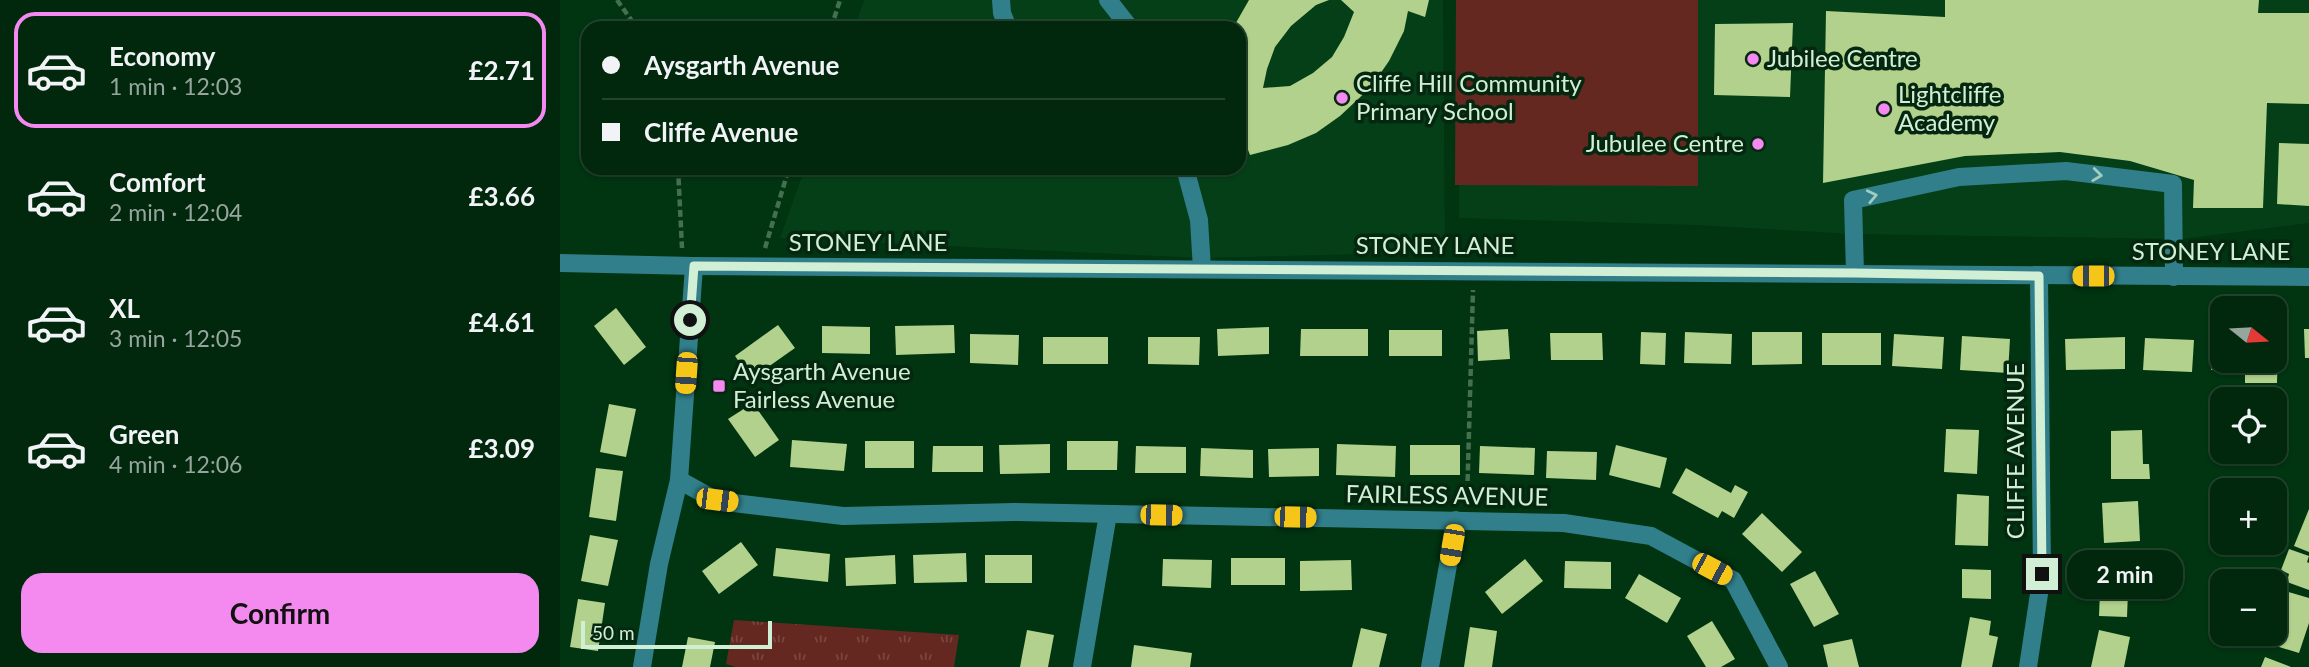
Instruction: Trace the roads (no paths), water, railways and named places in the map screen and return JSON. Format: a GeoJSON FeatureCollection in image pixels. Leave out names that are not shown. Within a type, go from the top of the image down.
{"type":"FeatureCollection","features":[{"type":"Feature","properties":{"kind":"street"},"geometry":{"type":"LineString","coordinates":[[1000,0],[1005,21]]}},
{"type":"Feature","properties":{"kind":"street"},"geometry":{"type":"LineString","coordinates":[[1108,0],[1124,21]]}},
{"type":"Feature","properties":{"kind":"street"},"geometry":{"type":"LineString","coordinates":[[1855,273],[1853,200],[1959,177],[2066,171],[2172,184],[2174,277]]}},
{"type":"Feature","properties":{"kind":"street"},"geometry":{"type":"LineString","coordinates":[[1187,175],[1199,220],[1202,269]]}},
{"type":"Feature","properties":{"kind":"street","name":"STONEY LANE"},"geometry":{"type":"LineString","coordinates":[[560,263],[759,267],[2309,277]]}},
{"type":"Feature","properties":{"kind":"street"},"geometry":{"type":"LineString","coordinates":[[642,667],[659,564],[679,480],[688,266]]}},
{"type":"Feature","properties":{"kind":"street","name":"CLIFFE AVENUE"},"geometry":{"type":"LineString","coordinates":[[2028,667],[2042,574],[2039,276]]}},
{"type":"Feature","properties":{"kind":"street","name":"FAIRLESS AVENUE"},"geometry":{"type":"LineString","coordinates":[[679,480],[717,500],[843,516],[1014,512],[1456,520],[1564,523],[1651,536],[1733,580],[1779,667]]}},
{"type":"Feature","properties":{"kind":"street"},"geometry":{"type":"LineString","coordinates":[[1082,667],[1108,514]]}},
{"type":"Feature","properties":{"kind":"street"},"geometry":{"type":"LineString","coordinates":[[1430,667],[1456,520]]}},
{"type":"Feature","properties":{"kind":"place","name":"Jubilee Centre"},"geometry":{"type":"Point","coordinates":[1753,59]}},
{"type":"Feature","properties":{"kind":"place","name":"Cliffe Hill Community Primary School"},"geometry":{"type":"Point","coordinates":[1342,98]}},
{"type":"Feature","properties":{"kind":"place","name":"Lightcliffe Academy"},"geometry":{"type":"Point","coordinates":[1884,109]}},
{"type":"Feature","properties":{"kind":"place","name":"Jubulee Centre"},"geometry":{"type":"Point","coordinates":[1758,144]}},
{"type":"Feature","properties":{"kind":"place","name":"Aysgarth Avenue Fairless Avenue"},"geometry":{"type":"Point","coordinates":[719,386]}}]}
